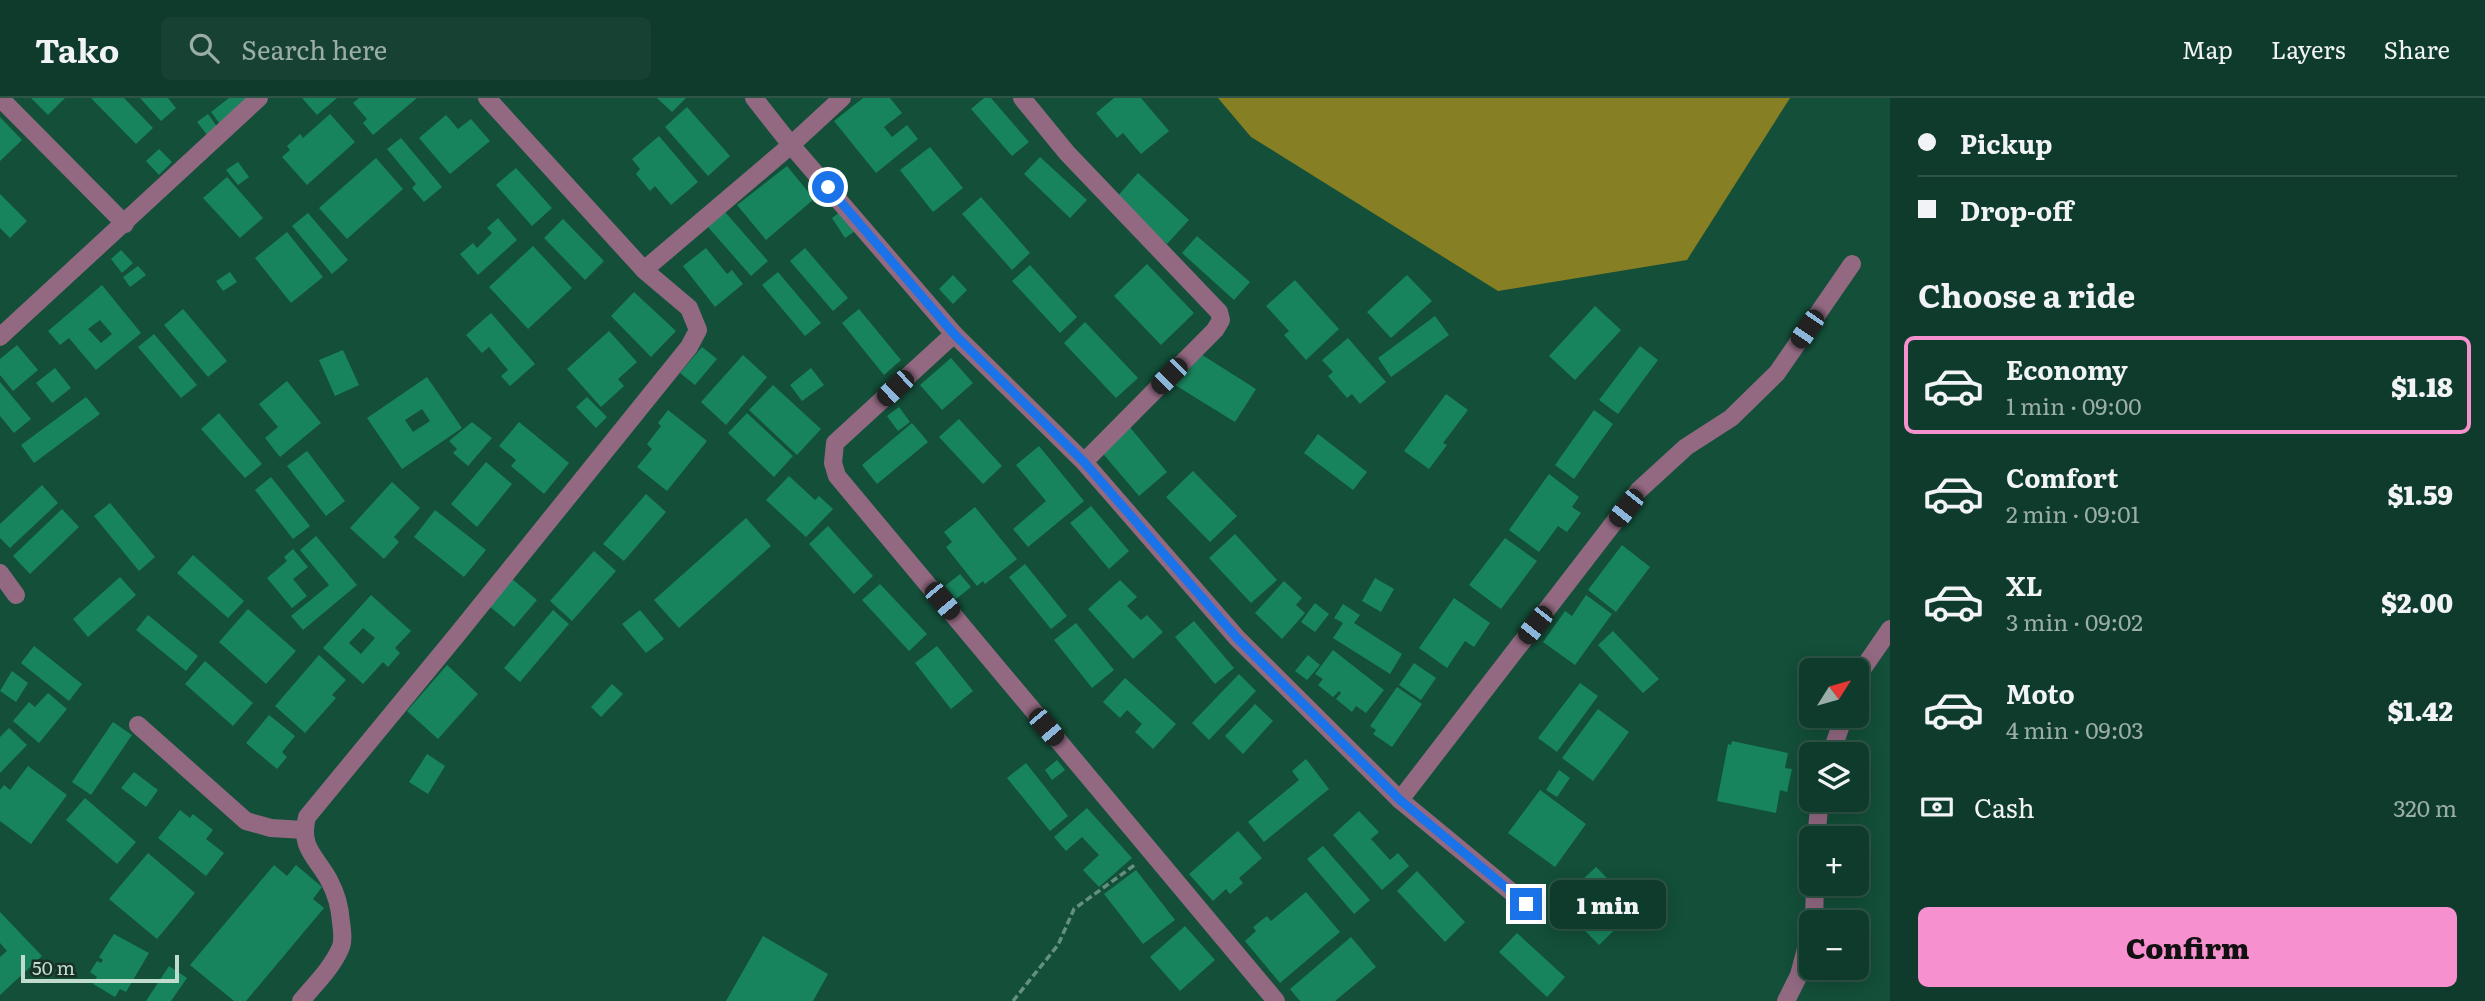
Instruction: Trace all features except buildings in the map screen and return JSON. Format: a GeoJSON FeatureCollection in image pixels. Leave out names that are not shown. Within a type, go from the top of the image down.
{"type":"FeatureCollection","features":[{"type":"Feature","properties":{"kind":"street"},"geometry":{"type":"LineString","coordinates":[[0,98],[125,224]]}},
{"type":"Feature","properties":{"kind":"street"},"geometry":{"type":"LineString","coordinates":[[0,337],[259,98]]}},
{"type":"Feature","properties":{"kind":"street"},"geometry":{"type":"LineString","coordinates":[[302,1001],[331,965],[342,946],[340,907],[329,880],[305,843],[307,817],[689,347],[698,330],[689,308],[644,270],[487,98]]}},
{"type":"Feature","properties":{"kind":"street"},"geometry":{"type":"LineString","coordinates":[[754,98],[954,334],[1084,462],[1237,638],[1400,800],[1526,904]]}},
{"type":"Feature","properties":{"kind":"street"},"geometry":{"type":"LineString","coordinates":[[644,270],[792,145],[842,98]]}},
{"type":"Feature","properties":{"kind":"street"},"geometry":{"type":"LineString","coordinates":[[1022,98],[1067,153],[1219,312],[1221,320],[1215,330],[1084,462]]}},
{"type":"Feature","properties":{"kind":"street"},"geometry":{"type":"LineString","coordinates":[[1400,800],[1639,490],[1686,447],[1731,418],[1777,373],[1852,264]]}},
{"type":"Feature","properties":{"kind":"street"},"geometry":{"type":"LineString","coordinates":[[954,334],[835,443],[833,463],[836,476],[1276,1001]]}},
{"type":"Feature","properties":{"kind":"street"},"geometry":{"type":"LineString","coordinates":[[0,573],[16,595]]}},
{"type":"Feature","properties":{"kind":"street"},"geometry":{"type":"LineString","coordinates":[[1869,663],[1882,648],[1890,629]]}},
{"type":"Feature","properties":{"kind":"street"},"geometry":{"type":"LineString","coordinates":[[138,725],[246,821],[271,828],[304,830]]}},
{"type":"Feature","properties":{"kind":"street"},"geometry":{"type":"LineString","coordinates":[[1786,1001],[1799,975]]}},
{"type":"Feature","properties":{"kind":"path"},"geometry":{"type":"LineString","coordinates":[[1013,1001],[1058,944],[1074,909],[1151,852]]}},
{"type":"Feature","properties":{"kind":"shaded area"},"geometry":{"type":"Polygon","coordinates":[[[1218,98],[1790,98],[1687,260],[1498,291],[1251,137],[1218,98]]]}},
{"type":"Feature","properties":{"kind":"route"},"geometry":{"type":"LineString","coordinates":[[828,187],[954,334],[1084,462],[1237,638],[1400,800],[1526,904]]}}]}
